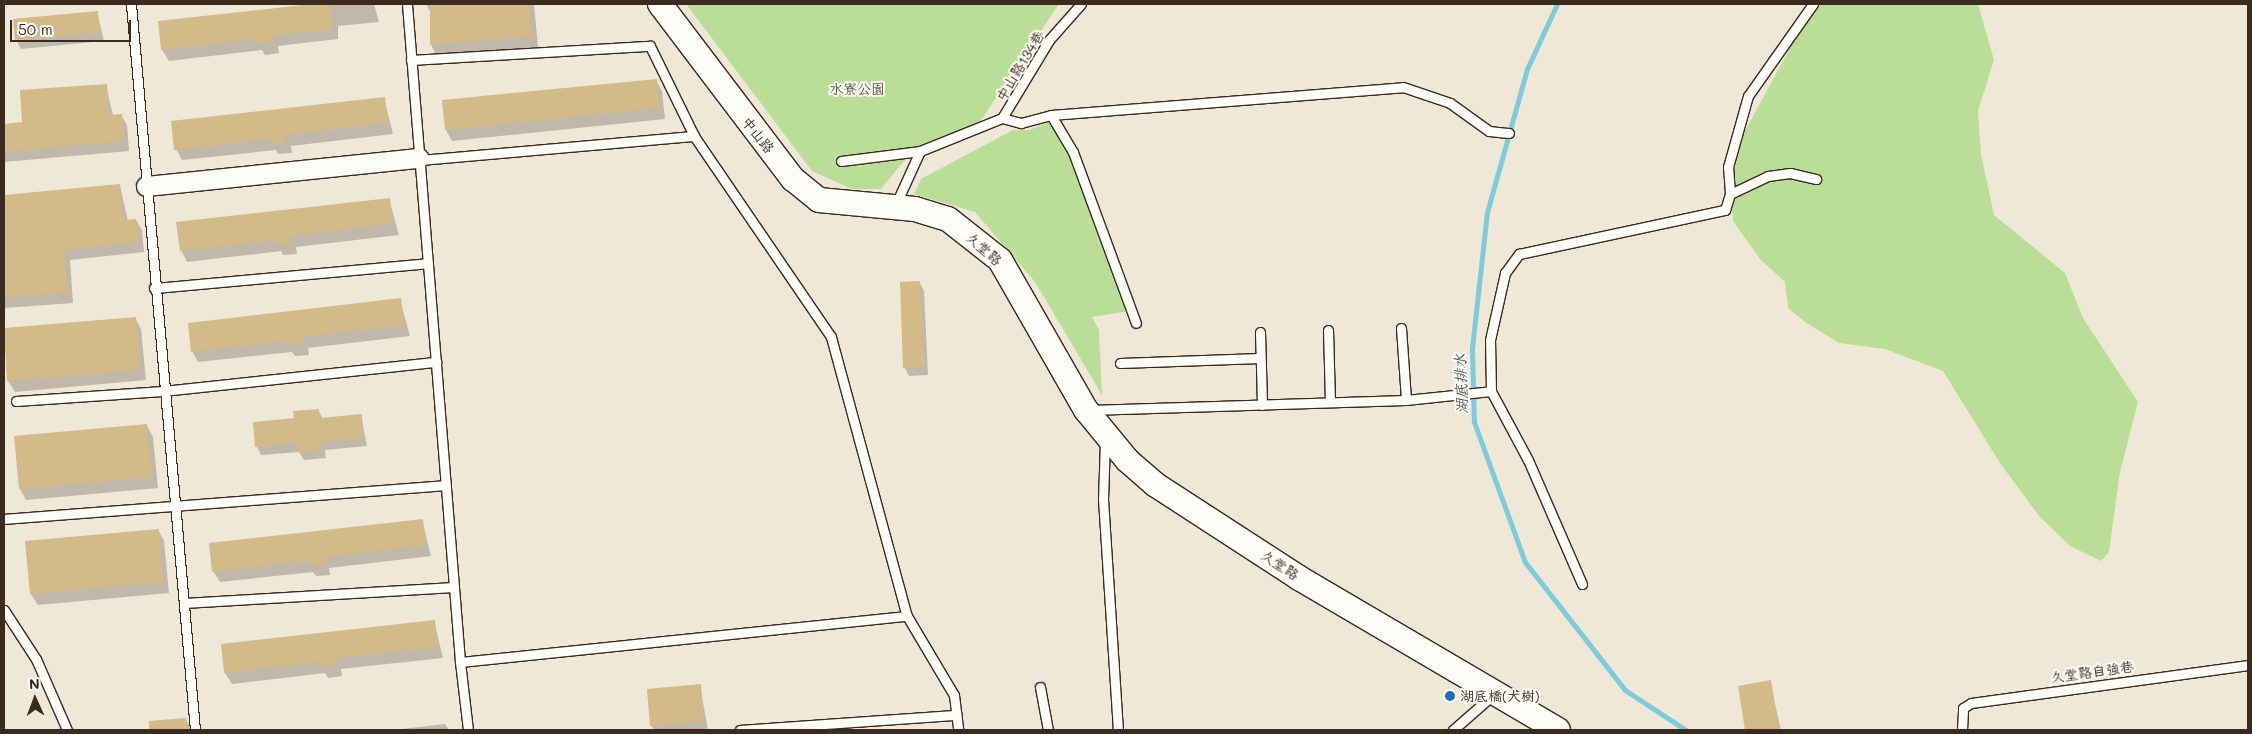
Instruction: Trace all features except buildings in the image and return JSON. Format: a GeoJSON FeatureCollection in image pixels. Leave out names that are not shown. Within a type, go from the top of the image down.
{"type":"FeatureCollection","features":[{"type":"Feature","properties":{"kind":"street","name":"中山路"},"geometry":{"type":"LineString","coordinates":[[660,4],[793,179],[819,200],[893,208]]}},
{"type":"Feature","properties":{"kind":"street"},"geometry":{"type":"LineString","coordinates":[[146,186],[419,159]]}},
{"type":"Feature","properties":{"kind":"street","name":"久堂路"},"geometry":{"type":"LineString","coordinates":[[893,208],[948,219],[1000,260],[1086,410],[1105,434],[1156,486],[1494,694],[1558,730]]}},
{"type":"Feature","properties":{"kind":"lane"},"geometry":{"type":"LineString","coordinates":[[132,4],[162,391],[175,504],[195,730]]}},
{"type":"Feature","properties":{"kind":"lane"},"geometry":{"type":"LineString","coordinates":[[407,4],[460,662],[468,730]]}},
{"type":"Feature","properties":{"kind":"lane","name":"中山路134巷"},"geometry":{"type":"LineString","coordinates":[[841,161],[920,151],[1002,118],[1049,40],[1081,4]]}},
{"type":"Feature","properties":{"kind":"lane"},"geometry":{"type":"LineString","coordinates":[[1582,584],[1528,460],[1491,391],[1490,340],[1505,273],[1519,254],[1725,210],[1730,194],[1728,167],[1748,96],[1814,4]]}},
{"type":"Feature","properties":{"kind":"lane"},"geometry":{"type":"LineString","coordinates":[[412,60],[650,46],[694,136],[830,337],[907,616],[954,695],[958,730]]}},
{"type":"Feature","properties":{"kind":"lane"},"geometry":{"type":"LineString","coordinates":[[1002,118],[1021,123],[1051,115],[1403,87],[1450,103],[1489,131],[1509,133]]}},
{"type":"Feature","properties":{"kind":"lane"},"geometry":{"type":"LineString","coordinates":[[1051,115],[1073,152],[1136,323]]}},
{"type":"Feature","properties":{"kind":"lane"},"geometry":{"type":"LineString","coordinates":[[419,159],[694,136]]}},
{"type":"Feature","properties":{"kind":"lane"},"geometry":{"type":"LineString","coordinates":[[893,208],[920,151]]}},
{"type":"Feature","properties":{"kind":"lane"},"geometry":{"type":"LineString","coordinates":[[1730,194],[1768,176],[1790,173],[1816,179]]}},
{"type":"Feature","properties":{"kind":"lane"},"geometry":{"type":"LineString","coordinates":[[154,288],[428,263]]}},
{"type":"Feature","properties":{"kind":"lane"},"geometry":{"type":"LineString","coordinates":[[1401,328],[1406,400]]}},
{"type":"Feature","properties":{"kind":"lane"},"geometry":{"type":"LineString","coordinates":[[1328,330],[1330,402]]}},
{"type":"Feature","properties":{"kind":"lane"},"geometry":{"type":"LineString","coordinates":[[1260,332],[1262,405]]}},
{"type":"Feature","properties":{"kind":"lane"},"geometry":{"type":"LineString","coordinates":[[1120,363],[1260,358]]}},
{"type":"Feature","properties":{"kind":"lane"},"geometry":{"type":"LineString","coordinates":[[16,401],[162,391],[436,362]]}},
{"type":"Feature","properties":{"kind":"lane"},"geometry":{"type":"LineString","coordinates":[[1086,410],[1406,400],[1457,397],[1491,391]]}},
{"type":"Feature","properties":{"kind":"lane"},"geometry":{"type":"LineString","coordinates":[[1105,434],[1103,498],[1118,730]]}},
{"type":"Feature","properties":{"kind":"lane"},"geometry":{"type":"LineString","coordinates":[[4,519],[175,504],[446,485]]}},
{"type":"Feature","properties":{"kind":"lane"},"geometry":{"type":"LineString","coordinates":[[184,603],[454,586]]}},
{"type":"Feature","properties":{"kind":"lane"},"geometry":{"type":"LineString","coordinates":[[4,610],[36,659],[67,730]]}},
{"type":"Feature","properties":{"kind":"lane"},"geometry":{"type":"LineString","coordinates":[[460,662],[907,616]]}},
{"type":"Feature","properties":{"kind":"lane","name":"久堂路自強巷"},"geometry":{"type":"LineString","coordinates":[[1962,730],[1963,708],[1971,703],[2248,665]]}},
{"type":"Feature","properties":{"kind":"lane"},"geometry":{"type":"LineString","coordinates":[[1040,687],[1048,730]]}},
{"type":"Feature","properties":{"kind":"lane"},"geometry":{"type":"LineString","coordinates":[[1453,730],[1494,694]]}},
{"type":"Feature","properties":{"kind":"lane"},"geometry":{"type":"LineString","coordinates":[[740,730],[956,715]]}},
{"type":"Feature","properties":{"kind":"green space","name":"水寮公園"},"geometry":{"type":"Polygon","coordinates":[[[686,4],[1059,4],[979,123],[905,160],[881,189],[852,189],[812,171],[686,4]]]}},
{"type":"Feature","properties":{"kind":"green space"},"geometry":{"type":"Polygon","coordinates":[[[1814,4],[1978,4],[1994,60],[1978,111],[1981,154],[1994,215],[2065,273],[2083,318],[2138,402],[2120,472],[2109,552],[2101,561],[2070,546],[2039,516],[2000,463],[1943,371],[1885,349],[1839,343],[1805,322],[1788,308],[1785,282],[1760,259],[1733,221],[1731,193],[1740,140],[1814,4]]]}},
{"type":"Feature","properties":{"kind":"green space"},"geometry":{"type":"Polygon","coordinates":[[[1052,121],[1072,157],[1129,311],[1092,317],[1099,330],[1102,395],[1035,282],[975,212],[914,194],[921,179],[1013,130],[1029,130],[1052,121]]]}},
{"type":"Feature","properties":{"kind":"waterway","name":"湖底排水"},"geometry":{"type":"LineString","coordinates":[[1557,4],[1527,69],[1487,212],[1472,348],[1474,422],[1525,562],[1625,690],[1686,730]]}},
{"type":"Feature","properties":{"kind":"place","name":"湖底橋(大樹)"},"geometry":{"type":"Point","coordinates":[1450,696]}}]}
